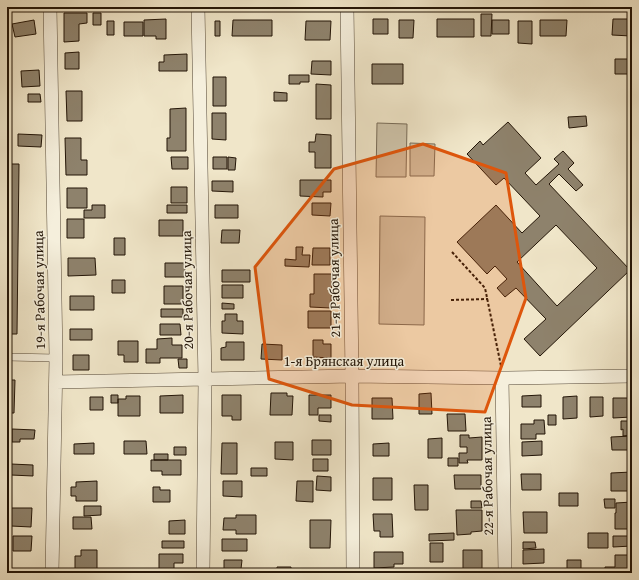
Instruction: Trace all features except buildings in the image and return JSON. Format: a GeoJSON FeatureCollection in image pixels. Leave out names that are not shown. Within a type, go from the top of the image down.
{"type":"FeatureCollection","features":[{"type":"Feature","properties":{"kind":"street","name":"19-я Рабочая улица"},"geometry":{"type":"LineString","coordinates":[[50,7],[56,358],[52,573]]}},
{"type":"Feature","properties":{"kind":"street","name":"20-я Рабочая улица"},"geometry":{"type":"LineString","coordinates":[[198,7],[205,380],[203,573]]}},
{"type":"Feature","properties":{"kind":"street","name":"21-я Рабочая улица"},"geometry":{"type":"LineString","coordinates":[[347,7],[353,573]]}},
{"type":"Feature","properties":{"kind":"street","name":"1-я Брянская улица"},"geometry":{"type":"LineString","coordinates":[[56,382],[352,376],[502,378],[632,376]]}},
{"type":"Feature","properties":{"kind":"street","name":"22-я Рабочая улица"},"geometry":{"type":"LineString","coordinates":[[502,378],[505,573]]}},
{"type":"Feature","properties":{"kind":"lane"},"geometry":{"type":"LineString","coordinates":[[7,357],[56,358]]}},
{"type":"Feature","properties":{"kind":"path"},"geometry":{"type":"LineString","coordinates":[[452,252],[486,288],[502,378]]}},
{"type":"Feature","properties":{"kind":"path"},"geometry":{"type":"LineString","coordinates":[[451,300],[488,299]]}},
{"type":"Feature","properties":{"kind":"highlighted area"},"geometry":{"type":"Polygon","coordinates":[[[423,144],[506,173],[526,298],[485,412],[352,405],[269,379],[255,267],[334,169],[423,144]]]}},
{"type":"Feature","properties":{"kind":"shaded area"},"geometry":{"type":"Polygon","coordinates":[[[377,123],[407,124],[406,177],[376,177],[377,123]]]}},
{"type":"Feature","properties":{"kind":"shaded area"},"geometry":{"type":"Polygon","coordinates":[[[410,143],[435,144],[434,176],[410,176],[410,143]]]}},
{"type":"Feature","properties":{"kind":"shaded area"},"geometry":{"type":"Polygon","coordinates":[[[380,216],[425,217],[424,325],[379,324],[380,216]]]}}]}
